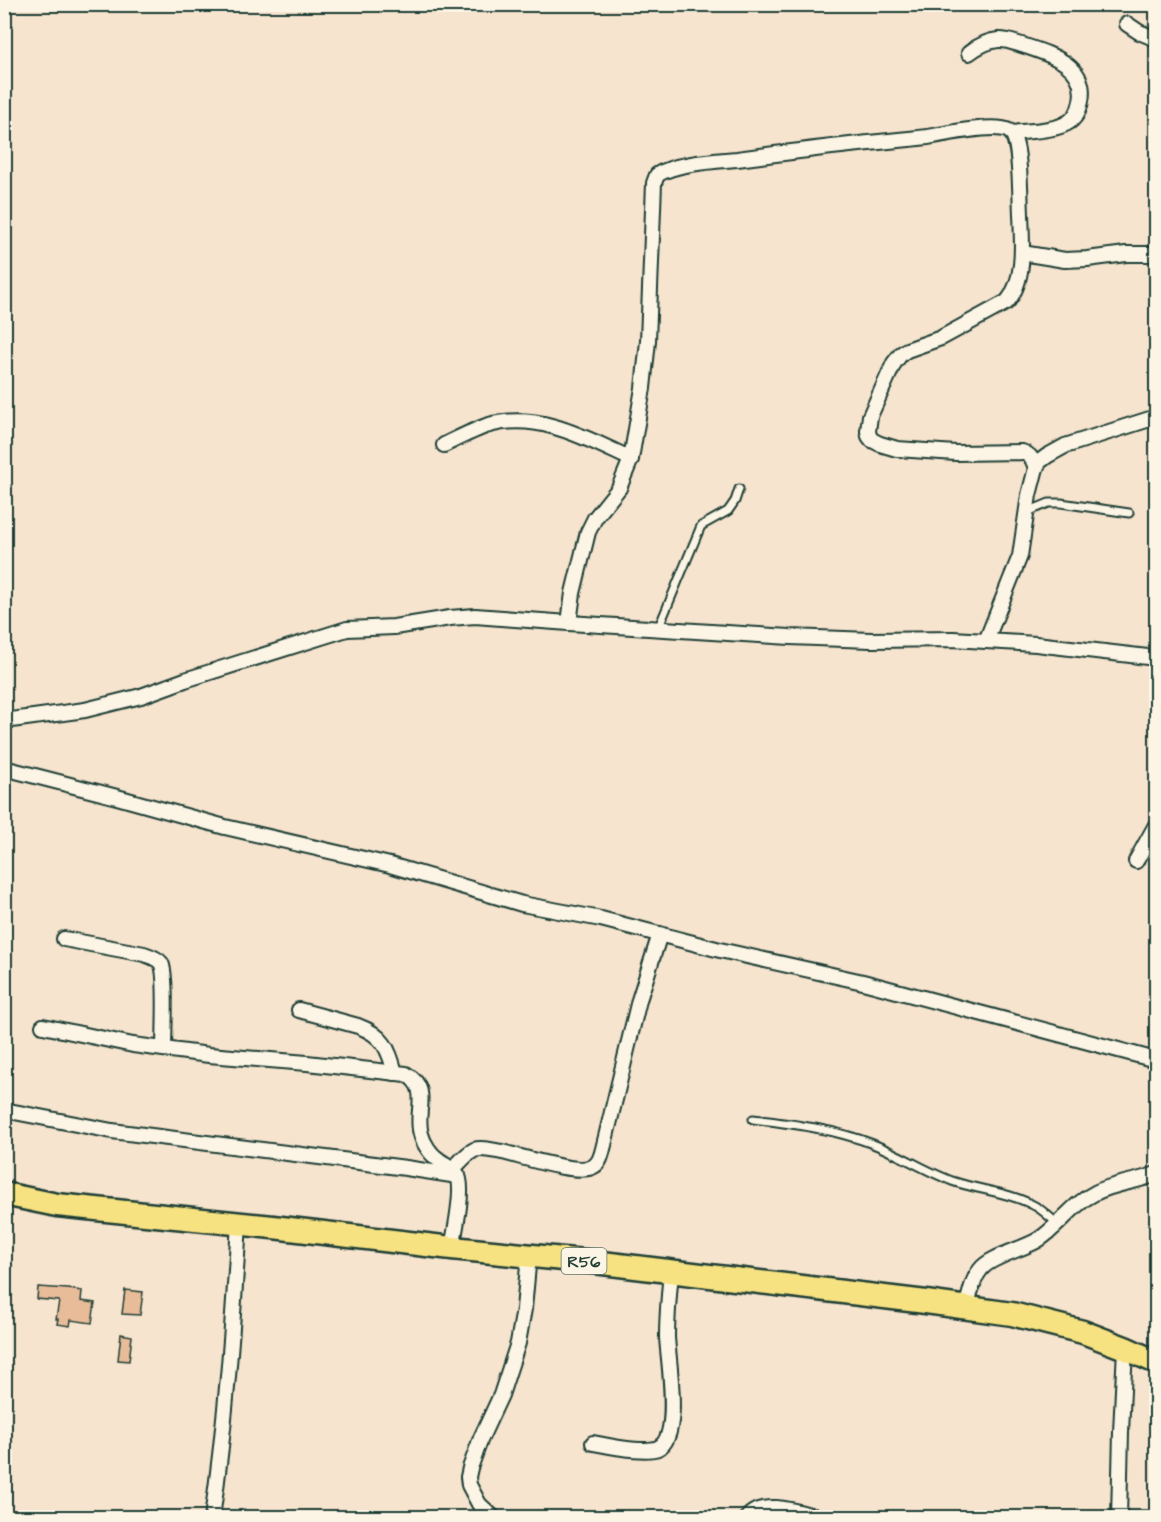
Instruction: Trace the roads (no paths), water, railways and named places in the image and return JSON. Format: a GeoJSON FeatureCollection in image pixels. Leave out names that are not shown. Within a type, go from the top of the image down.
{"type":"FeatureCollection","features":[{"type":"Feature","properties":{"kind":"main road","name":"R56"},"geometry":{"type":"LineString","coordinates":[[4,1194],[57,1205],[529,1255],[1012,1314],[1083,1332],[1156,1362]]}},
{"type":"Feature","properties":{"kind":"street"},"geometry":{"type":"LineString","coordinates":[[1127,24],[1156,39]]}},
{"type":"Feature","properties":{"kind":"street"},"geometry":{"type":"LineString","coordinates":[[969,52],[989,41],[1001,40],[1045,52],[1077,74],[1083,93],[1079,112],[1075,117],[1061,127],[1012,133]]}},
{"type":"Feature","properties":{"kind":"street"},"geometry":{"type":"LineString","coordinates":[[568,624],[588,532],[595,518],[619,488],[631,459],[648,341],[654,183],[657,175],[666,170],[693,164],[968,131],[1002,128],[1012,133],[1016,139],[1019,170],[1022,253],[1013,295],[1007,302],[941,338],[901,354],[894,363],[870,416],[868,431],[873,440],[897,449],[956,453],[1022,452],[1033,459],[1036,468]]}},
{"type":"Feature","properties":{"kind":"street"},"geometry":{"type":"LineString","coordinates":[[1022,253],[1065,260],[1126,254],[1156,254]]}},
{"type":"Feature","properties":{"kind":"street"},"geometry":{"type":"LineString","coordinates":[[986,641],[1020,556],[1029,495],[1039,462],[1065,446],[1156,417]]}},
{"type":"Feature","properties":{"kind":"street"},"geometry":{"type":"LineString","coordinates":[[444,445],[486,426],[522,421],[543,423],[567,431],[631,459]]}},
{"type":"Feature","properties":{"kind":"street"},"geometry":{"type":"LineString","coordinates":[[4,721],[85,710],[141,696],[347,629],[394,627],[475,616],[790,637],[986,641],[1058,646],[1156,658]]}},
{"type":"Feature","properties":{"kind":"street"},"geometry":{"type":"LineString","coordinates":[[4,768],[117,796],[225,827],[390,865],[522,904],[601,919],[863,982],[1156,1060]]}},
{"type":"Feature","properties":{"kind":"street"},"geometry":{"type":"LineString","coordinates":[[1136,861],[1156,825]]}},
{"type":"Feature","properties":{"kind":"street"},"geometry":{"type":"LineString","coordinates":[[452,1248],[460,1194],[456,1172],[468,1154],[481,1149],[576,1169],[596,1165],[604,1145],[639,1000],[660,934]]}},
{"type":"Feature","properties":{"kind":"street"},"geometry":{"type":"LineString","coordinates":[[64,939],[144,954],[161,963],[164,972],[164,1049]]}},
{"type":"Feature","properties":{"kind":"street"},"geometry":{"type":"LineString","coordinates":[[300,1010],[358,1026],[377,1036],[391,1055],[395,1073]]}},
{"type":"Feature","properties":{"kind":"street"},"geometry":{"type":"LineString","coordinates":[[43,1026],[133,1045],[209,1055],[406,1074],[416,1082],[421,1095],[420,1132],[423,1139],[437,1159],[456,1172]]}},
{"type":"Feature","properties":{"kind":"street"},"geometry":{"type":"LineString","coordinates":[[4,1110],[112,1131],[406,1168],[456,1172]]}},
{"type":"Feature","properties":{"kind":"street"},"geometry":{"type":"LineString","coordinates":[[966,1308],[977,1275],[985,1264],[1041,1238],[1074,1207],[1095,1192],[1156,1174]]}},
{"type":"Feature","properties":{"kind":"street"},"geometry":{"type":"LineString","coordinates":[[212,1518],[230,1362],[239,1223]]}},
{"type":"Feature","properties":{"kind":"street"},"geometry":{"type":"LineString","coordinates":[[494,1518],[479,1504],[469,1485],[468,1477],[481,1438],[501,1395],[518,1343],[529,1255]]}},
{"type":"Feature","properties":{"kind":"street"},"geometry":{"type":"LineString","coordinates":[[594,1443],[652,1449],[659,1448],[669,1436],[672,1405],[667,1335],[671,1272]]}},
{"type":"Feature","properties":{"kind":"street"},"geometry":{"type":"LineString","coordinates":[[1119,1518],[1125,1348]]}},
{"type":"Feature","properties":{"kind":"street"},"geometry":{"type":"LineString","coordinates":[[747,1518],[755,1511],[765,1508],[782,1509],[821,1518]]}},
{"type":"Feature","properties":{"kind":"lane"},"geometry":{"type":"LineString","coordinates":[[658,629],[697,533],[705,523],[728,511],[739,489]]}},
{"type":"Feature","properties":{"kind":"lane"},"geometry":{"type":"LineString","coordinates":[[1027,512],[1049,503],[1061,503],[1129,513]]}},
{"type":"Feature","properties":{"kind":"lane"},"geometry":{"type":"LineString","coordinates":[[753,1119],[845,1134],[900,1155],[950,1180],[1033,1205],[1057,1223]]}}]}
